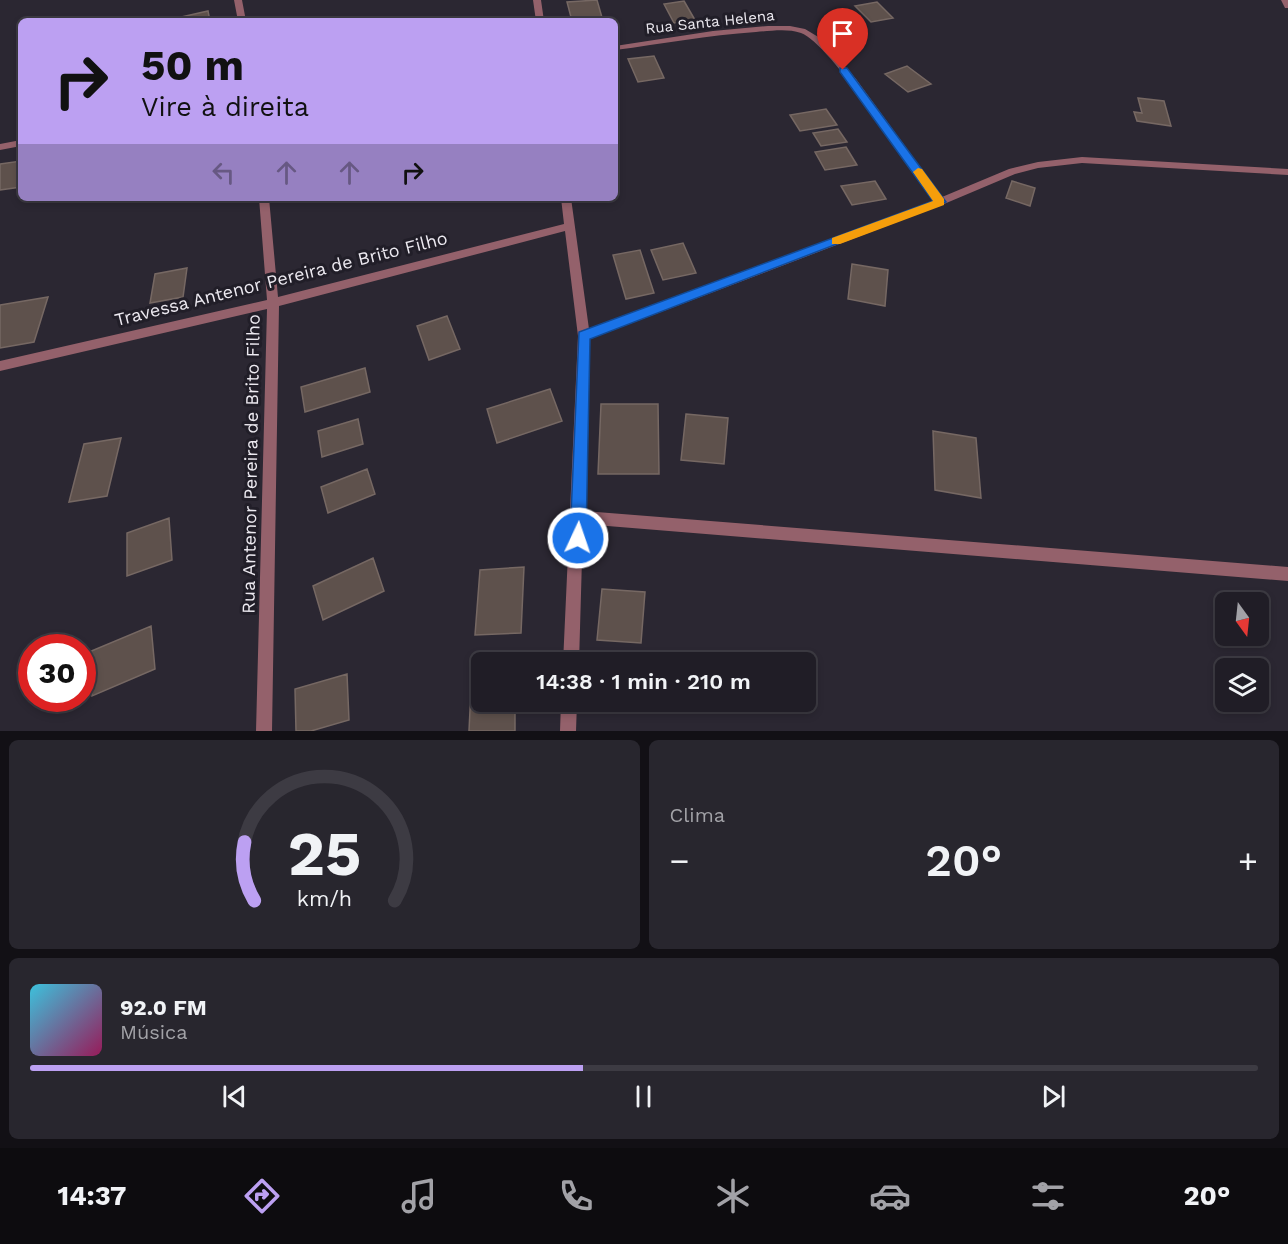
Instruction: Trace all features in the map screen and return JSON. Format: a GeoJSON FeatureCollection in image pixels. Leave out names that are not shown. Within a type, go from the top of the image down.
{"type":"FeatureCollection","features":[{"type":"Feature","properties":{"kind":"street"},"geometry":{"type":"LineString","coordinates":[[238,0],[241,18]]}},
{"type":"Feature","properties":{"kind":"street"},"geometry":{"type":"LineString","coordinates":[[537,0],[540,18]]}},
{"type":"Feature","properties":{"kind":"street"},"geometry":{"type":"LineString","coordinates":[[1285,0],[1288,6]]}},
{"type":"Feature","properties":{"kind":"street","name":"Rua Santa Helena"},"geometry":{"type":"LineString","coordinates":[[618,48],[751,31],[794,29],[807,31],[831,53],[940,202]]}},
{"type":"Feature","properties":{"kind":"street"},"geometry":{"type":"LineString","coordinates":[[0,147],[18,144]]}},
{"type":"Feature","properties":{"kind":"street"},"geometry":{"type":"LineString","coordinates":[[584,336],[940,202],[1012,171],[1062,160],[1288,172]]}},
{"type":"Feature","properties":{"kind":"street","name":"Rua Antenor Pereira de Brito Filho"},"geometry":{"type":"LineString","coordinates":[[264,201],[273,303],[264,731]]}},
{"type":"Feature","properties":{"kind":"street"},"geometry":{"type":"LineString","coordinates":[[566,201],[584,336],[573,652]]}},
{"type":"Feature","properties":{"kind":"street","name":"Travessa Antenor Pereira de Brito Filho"},"geometry":{"type":"LineString","coordinates":[[0,366],[273,303],[570,226]]}},
{"type":"Feature","properties":{"kind":"street"},"geometry":{"type":"LineString","coordinates":[[579,517],[1288,574]]}},
{"type":"Feature","properties":{"kind":"street"},"geometry":{"type":"LineString","coordinates":[[568,731],[569,712]]}},
{"type":"Feature","properties":{"kind":"building"},"geometry":{"type":"Polygon","coordinates":[[[597,0],[602,18],[571,18],[567,2],[597,0]]]}},
{"type":"Feature","properties":{"kind":"building"},"geometry":{"type":"Polygon","coordinates":[[[684,1],[695,20],[674,23],[664,4],[684,1]]]}},
{"type":"Feature","properties":{"kind":"building"},"geometry":{"type":"Polygon","coordinates":[[[877,2],[893,18],[871,22],[855,6],[877,2]]]}},
{"type":"Feature","properties":{"kind":"building"},"geometry":{"type":"Polygon","coordinates":[[[208,11],[209,18],[176,18],[208,11]]]}},
{"type":"Feature","properties":{"kind":"building"},"geometry":{"type":"Polygon","coordinates":[[[654,56],[664,78],[638,82],[628,59],[654,56]]]}},
{"type":"Feature","properties":{"kind":"building"},"geometry":{"type":"Polygon","coordinates":[[[907,66],[931,84],[908,92],[885,74],[907,66]]]}},
{"type":"Feature","properties":{"kind":"building"},"geometry":{"type":"Polygon","coordinates":[[[1138,98],[1164,101],[1171,126],[1137,121],[1134,112],[1142,113],[1138,98]]]}},
{"type":"Feature","properties":{"kind":"building"},"geometry":{"type":"Polygon","coordinates":[[[826,109],[837,125],[800,131],[790,115],[826,109]]]}},
{"type":"Feature","properties":{"kind":"building"},"geometry":{"type":"Polygon","coordinates":[[[838,129],[847,142],[821,146],[813,133],[838,129]]]}},
{"type":"Feature","properties":{"kind":"building"},"geometry":{"type":"Polygon","coordinates":[[[846,147],[857,165],[825,170],[815,152],[846,147]]]}},
{"type":"Feature","properties":{"kind":"building"},"geometry":{"type":"Polygon","coordinates":[[[18,161],[18,187],[0,190],[0,164],[18,161]]]}},
{"type":"Feature","properties":{"kind":"building"},"geometry":{"type":"Polygon","coordinates":[[[875,181],[886,199],[852,205],[841,186],[875,181]]]}},
{"type":"Feature","properties":{"kind":"building"},"geometry":{"type":"Polygon","coordinates":[[[1012,181],[1035,188],[1030,206],[1006,198],[1012,181]]]}},
{"type":"Feature","properties":{"kind":"building"},"geometry":{"type":"Polygon","coordinates":[[[683,243],[696,273],[663,280],[651,250],[683,243]]]}},
{"type":"Feature","properties":{"kind":"building"},"geometry":{"type":"Polygon","coordinates":[[[640,250],[654,293],[626,299],[613,255],[640,250]]]}},
{"type":"Feature","properties":{"kind":"building"},"geometry":{"type":"Polygon","coordinates":[[[852,264],[888,270],[885,306],[848,299],[852,264]]]}},
{"type":"Feature","properties":{"kind":"building"},"geometry":{"type":"Polygon","coordinates":[[[187,268],[183,297],[150,303],[155,274],[187,268]]]}},
{"type":"Feature","properties":{"kind":"building"},"geometry":{"type":"Polygon","coordinates":[[[48,297],[34,342],[0,348],[0,305],[48,297]]]}},
{"type":"Feature","properties":{"kind":"building"},"geometry":{"type":"Polygon","coordinates":[[[447,316],[460,349],[429,360],[417,326],[447,316]]]}},
{"type":"Feature","properties":{"kind":"building"},"geometry":{"type":"Polygon","coordinates":[[[365,368],[370,392],[305,412],[301,387],[365,368]]]}},
{"type":"Feature","properties":{"kind":"building"},"geometry":{"type":"Polygon","coordinates":[[[550,389],[562,421],[497,443],[487,409],[550,389]]]}},
{"type":"Feature","properties":{"kind":"building"},"geometry":{"type":"Polygon","coordinates":[[[601,404],[658,404],[659,474],[598,474],[601,404]]]}},
{"type":"Feature","properties":{"kind":"building"},"geometry":{"type":"Polygon","coordinates":[[[686,414],[728,418],[724,464],[681,460],[686,414]]]}},
{"type":"Feature","properties":{"kind":"building"},"geometry":{"type":"Polygon","coordinates":[[[358,419],[363,444],[322,457],[318,431],[358,419]]]}},
{"type":"Feature","properties":{"kind":"building"},"geometry":{"type":"Polygon","coordinates":[[[933,431],[976,438],[981,498],[935,490],[933,431]]]}},
{"type":"Feature","properties":{"kind":"building"},"geometry":{"type":"Polygon","coordinates":[[[121,438],[107,496],[69,502],[84,444],[121,438]]]}},
{"type":"Feature","properties":{"kind":"building"},"geometry":{"type":"Polygon","coordinates":[[[367,469],[375,494],[328,513],[321,487],[367,469]]]}},
{"type":"Feature","properties":{"kind":"building"},"geometry":{"type":"Polygon","coordinates":[[[169,518],[172,560],[127,576],[127,533],[169,518]]]}},
{"type":"Feature","properties":{"kind":"building"},"geometry":{"type":"Polygon","coordinates":[[[373,558],[384,591],[323,620],[313,586],[373,558]]]}},
{"type":"Feature","properties":{"kind":"building"},"geometry":{"type":"Polygon","coordinates":[[[524,567],[521,633],[475,635],[480,570],[524,567]]]}},
{"type":"Feature","properties":{"kind":"building"},"geometry":{"type":"Polygon","coordinates":[[[602,589],[645,592],[641,643],[597,640],[602,589]]]}},
{"type":"Feature","properties":{"kind":"building"},"geometry":{"type":"Polygon","coordinates":[[[151,626],[155,669],[96,694],[96,649],[151,626]]]}},
{"type":"Feature","properties":{"kind":"building"},"geometry":{"type":"Polygon","coordinates":[[[347,674],[349,720],[311,731],[296,731],[295,689],[347,674]]]}},
{"type":"Feature","properties":{"kind":"building"},"geometry":{"type":"Polygon","coordinates":[[[471,689],[471,712],[515,712],[515,731],[469,731],[471,689]]]}},
{"type":"Feature","properties":{"kind":"slow traffic"},"geometry":{"type":"LineString","coordinates":[[836,241],[940,202],[918,172]]}},
{"type":"Feature","properties":{"kind":"route"},"geometry":{"type":"LineString","coordinates":[[578,538],[584,336],[940,202],[843,70]]}}]}
